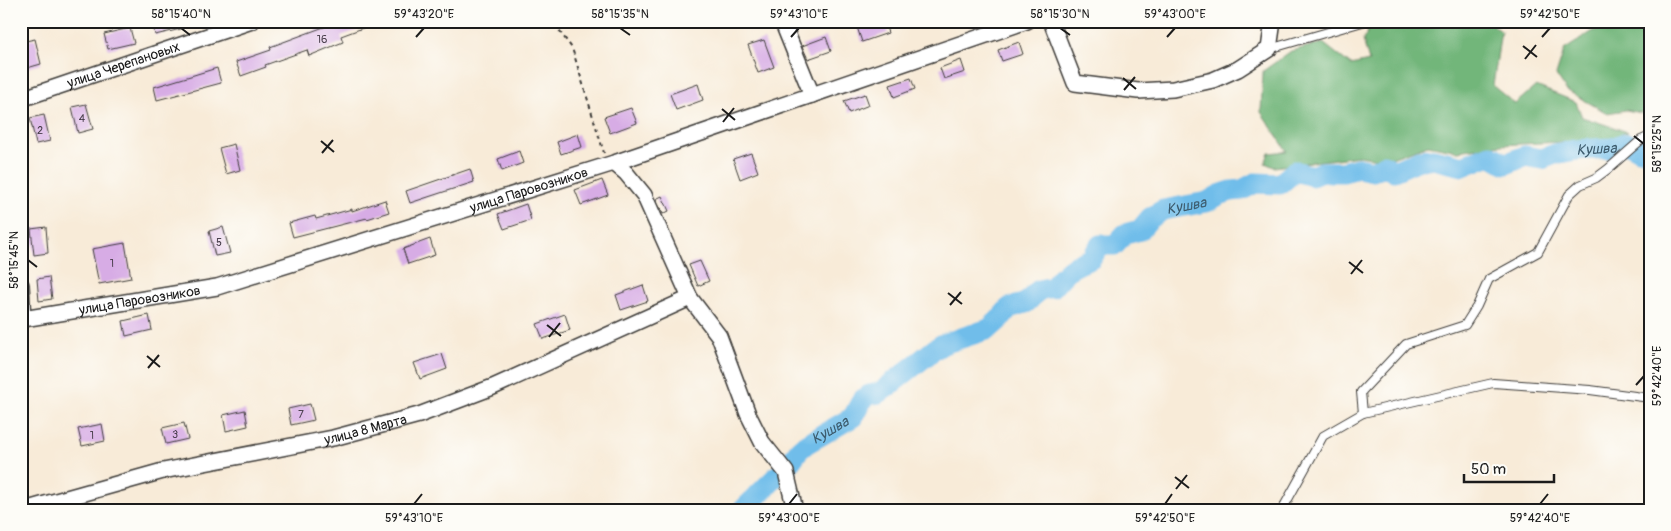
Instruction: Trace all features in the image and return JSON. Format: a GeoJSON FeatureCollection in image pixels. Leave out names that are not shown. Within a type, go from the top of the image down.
{"type":"FeatureCollection","features":[{"type":"Feature","properties":{"kind":"street","name":"улица Черепановых"},"geometry":{"type":"LineString","coordinates":[[21,99],[252,21]]}},
{"type":"Feature","properties":{"kind":"street"},"geometry":{"type":"LineString","coordinates":[[782,21],[812,94]]}},
{"type":"Feature","properties":{"kind":"street","name":"улица Паровозников"},"geometry":{"type":"LineString","coordinates":[[22,320],[216,287],[611,164],[1027,21]]}},
{"type":"Feature","properties":{"kind":"street"},"geometry":{"type":"LineString","coordinates":[[1051,21],[1075,83],[1138,91],[1173,89],[1213,80],[1238,69],[1269,49],[1273,21]]}},
{"type":"Feature","properties":{"kind":"street"},"geometry":{"type":"LineString","coordinates":[[611,164],[626,173],[644,196],[690,298],[719,336],[748,414],[762,442],[786,472],[795,510]]}},
{"type":"Feature","properties":{"kind":"street"},"geometry":{"type":"LineString","coordinates":[[21,285],[22,320]]}},
{"type":"Feature","properties":{"kind":"street","name":"улица 8 Марта"},"geometry":{"type":"LineString","coordinates":[[24,510],[163,471],[333,438],[419,415],[493,387],[690,298]]}},
{"type":"Feature","properties":{"kind":"lane"},"geometry":{"type":"LineString","coordinates":[[1269,49],[1366,21]]}},
{"type":"Feature","properties":{"kind":"lane"},"geometry":{"type":"LineString","coordinates":[[1363,413],[1361,392],[1406,344],[1465,325],[1477,306],[1489,279],[1538,252],[1569,195],[1580,185],[1608,169],[1641,140],[1650,136]]}},
{"type":"Feature","properties":{"kind":"lane"},"geometry":{"type":"LineString","coordinates":[[1282,510],[1323,436],[1363,413],[1493,383],[1590,390],[1650,398]]}},
{"type":"Feature","properties":{"kind":"path"},"geometry":{"type":"LineString","coordinates":[[547,21],[557,28],[572,48],[611,164]]}},
{"type":"Feature","properties":{"kind":"green space"},"geometry":{"type":"Polygon","coordinates":[[[1392,21],[1487,21],[1501,31],[1493,86],[1515,104],[1536,86],[1576,102],[1582,117],[1628,132],[1622,133],[1621,139],[1616,143],[1580,141],[1500,145],[1458,151],[1428,145],[1386,160],[1359,156],[1274,167],[1265,163],[1269,153],[1287,151],[1261,112],[1263,71],[1291,51],[1323,43],[1351,65],[1369,61],[1363,40],[1371,25],[1392,21]]]}},
{"type":"Feature","properties":{"kind":"green space"},"geometry":{"type":"Polygon","coordinates":[[[1633,21],[1650,21],[1650,112],[1641,113],[1626,110],[1607,113],[1566,90],[1556,75],[1564,50],[1593,31],[1629,24],[1633,21]]]}},
{"type":"Feature","properties":{"kind":"building"},"geometry":{"type":"Polygon","coordinates":[[[152,21],[179,21],[181,29],[155,35],[152,21]]]}},
{"type":"Feature","properties":{"kind":"building"},"geometry":{"type":"Polygon","coordinates":[[[340,21],[379,22],[341,36],[343,42],[309,56],[307,50],[241,76],[236,62],[271,50],[270,47],[340,21]]]}},
{"type":"Feature","properties":{"kind":"building"},"geometry":{"type":"Polygon","coordinates":[[[873,21],[884,21],[888,33],[862,42],[857,27],[873,21]]]}},
{"type":"Feature","properties":{"kind":"building"},"geometry":{"type":"Polygon","coordinates":[[[130,28],[134,43],[108,49],[104,34],[130,28]]]}},
{"type":"Feature","properties":{"kind":"building"},"geometry":{"type":"Polygon","coordinates":[[[826,37],[831,51],[808,59],[802,46],[826,37]]]}},
{"type":"Feature","properties":{"kind":"building"},"geometry":{"type":"Polygon","coordinates":[[[35,39],[41,64],[27,68],[21,42],[35,39]]]}},
{"type":"Feature","properties":{"kind":"building"},"geometry":{"type":"Polygon","coordinates":[[[764,40],[774,67],[758,73],[748,45],[764,40]]]}},
{"type":"Feature","properties":{"kind":"building"},"geometry":{"type":"Polygon","coordinates":[[[1019,42],[1023,54],[1002,61],[998,50],[1019,42]]]}},
{"type":"Feature","properties":{"kind":"building"},"geometry":{"type":"Polygon","coordinates":[[[961,60],[965,72],[944,79],[940,68],[961,60]]]}},
{"type":"Feature","properties":{"kind":"building"},"geometry":{"type":"Polygon","coordinates":[[[217,68],[221,83],[157,100],[154,87],[217,68]]]}},
{"type":"Feature","properties":{"kind":"building"},"geometry":{"type":"Polygon","coordinates":[[[911,78],[915,89],[894,97],[890,85],[911,78]]]}},
{"type":"Feature","properties":{"kind":"building"},"geometry":{"type":"Polygon","coordinates":[[[698,84],[703,100],[676,110],[670,94],[698,84]]]}},
{"type":"Feature","properties":{"kind":"building"},"geometry":{"type":"Polygon","coordinates":[[[865,94],[869,105],[849,113],[844,101],[865,94]]]}},
{"type":"Feature","properties":{"kind":"building"},"geometry":{"type":"Polygon","coordinates":[[[86,104],[93,129],[78,133],[72,107],[86,104]]]}},
{"type":"Feature","properties":{"kind":"building"},"geometry":{"type":"Polygon","coordinates":[[[631,108],[637,123],[610,133],[604,117],[631,108]]]}},
{"type":"Feature","properties":{"kind":"building"},"geometry":{"type":"Polygon","coordinates":[[[44,115],[50,141],[36,144],[30,118],[44,115]]]}},
{"type":"Feature","properties":{"kind":"building"},"geometry":{"type":"Polygon","coordinates":[[[578,134],[582,147],[561,154],[557,142],[578,134]]]}},
{"type":"Feature","properties":{"kind":"building"},"geometry":{"type":"Polygon","coordinates":[[[234,144],[240,170],[226,174],[219,148],[234,144]]]}},
{"type":"Feature","properties":{"kind":"building"},"geometry":{"type":"Polygon","coordinates":[[[519,151],[523,163],[502,171],[498,159],[519,151]]]}},
{"type":"Feature","properties":{"kind":"building"},"geometry":{"type":"Polygon","coordinates":[[[751,153],[758,172],[740,179],[733,159],[751,153]]]}},
{"type":"Feature","properties":{"kind":"building"},"geometry":{"type":"Polygon","coordinates":[[[470,169],[474,182],[410,203],[406,191],[470,169]]]}},
{"type":"Feature","properties":{"kind":"building"},"geometry":{"type":"Polygon","coordinates":[[[602,180],[608,195],[581,205],[575,190],[602,180]]]}},
{"type":"Feature","properties":{"kind":"building"},"geometry":{"type":"Polygon","coordinates":[[[662,196],[669,211],[663,214],[656,199],[662,196]]]}},
{"type":"Feature","properties":{"kind":"building"},"geometry":{"type":"Polygon","coordinates":[[[385,200],[389,212],[293,237],[289,223],[315,216],[316,219],[352,209],[352,211],[385,200]]]}},
{"type":"Feature","properties":{"kind":"building"},"geometry":{"type":"Polygon","coordinates":[[[526,204],[531,220],[504,229],[498,214],[526,204]]]}},
{"type":"Feature","properties":{"kind":"building"},"geometry":{"type":"Polygon","coordinates":[[[46,227],[48,253],[34,255],[31,229],[46,227]]]}},
{"type":"Feature","properties":{"kind":"building"},"geometry":{"type":"Polygon","coordinates":[[[223,227],[230,253],[215,256],[209,231],[223,227]]]}},
{"type":"Feature","properties":{"kind":"building"},"geometry":{"type":"Polygon","coordinates":[[[430,239],[435,255],[408,264],[403,249],[430,239]]]}},
{"type":"Feature","properties":{"kind":"building"},"geometry":{"type":"Polygon","coordinates":[[[125,243],[131,278],[99,284],[92,249],[125,243]]]}},
{"type":"Feature","properties":{"kind":"building"},"geometry":{"type":"Polygon","coordinates":[[[700,261],[709,281],[698,286],[689,265],[700,261]]]}},
{"type":"Feature","properties":{"kind":"building"},"geometry":{"type":"Polygon","coordinates":[[[49,277],[52,299],[39,301],[37,279],[49,277]]]}},
{"type":"Feature","properties":{"kind":"building"},"geometry":{"type":"Polygon","coordinates":[[[643,285],[648,301],[621,310],[616,295],[643,285]]]}},
{"type":"Feature","properties":{"kind":"building"},"geometry":{"type":"Polygon","coordinates":[[[565,314],[570,330],[543,339],[537,324],[565,314]]]}},
{"type":"Feature","properties":{"kind":"building"},"geometry":{"type":"Polygon","coordinates":[[[149,315],[152,330],[126,336],[123,321],[149,315]]]}},
{"type":"Feature","properties":{"kind":"building"},"geometry":{"type":"Polygon","coordinates":[[[442,354],[447,369],[420,379],[414,363],[442,354]]]}},
{"type":"Feature","properties":{"kind":"building"},"geometry":{"type":"Polygon","coordinates":[[[310,404],[314,420],[291,425],[288,409],[310,404]]]}},
{"type":"Feature","properties":{"kind":"building"},"geometry":{"type":"Polygon","coordinates":[[[245,410],[248,426],[226,431],[223,415],[245,410]]]}},
{"type":"Feature","properties":{"kind":"building"},"geometry":{"type":"Polygon","coordinates":[[[184,423],[188,439],[166,444],[162,428],[184,423]]]}},
{"type":"Feature","properties":{"kind":"building"},"geometry":{"type":"Polygon","coordinates":[[[102,424],[105,441],[82,446],[78,429],[102,424]]]}},
{"type":"Feature","properties":{"kind":"waterway","name":"Кушва"},"geometry":{"type":"LineString","coordinates":[[789,464],[806,444],[853,417],[862,400],[869,395],[879,393],[935,349],[943,344],[989,329],[1009,308],[1026,303],[1039,290],[1053,287],[1069,270],[1091,259],[1100,245],[1115,245],[1125,234],[1140,230],[1150,218],[1163,210],[1207,202],[1219,195],[1242,190],[1255,183],[1280,184],[1295,171],[1312,176],[1322,172],[1343,172],[1358,168],[1373,171],[1384,165],[1394,171],[1419,160],[1433,159],[1463,166],[1490,155],[1506,164],[1525,156],[1542,159],[1575,150],[1613,148],[1622,144],[1628,144],[1639,150],[1650,149]]}},
{"type":"Feature","properties":{"kind":"waterway","name":"Кушва"},"geometry":{"type":"LineString","coordinates":[[743,510],[778,475]]}}]}
